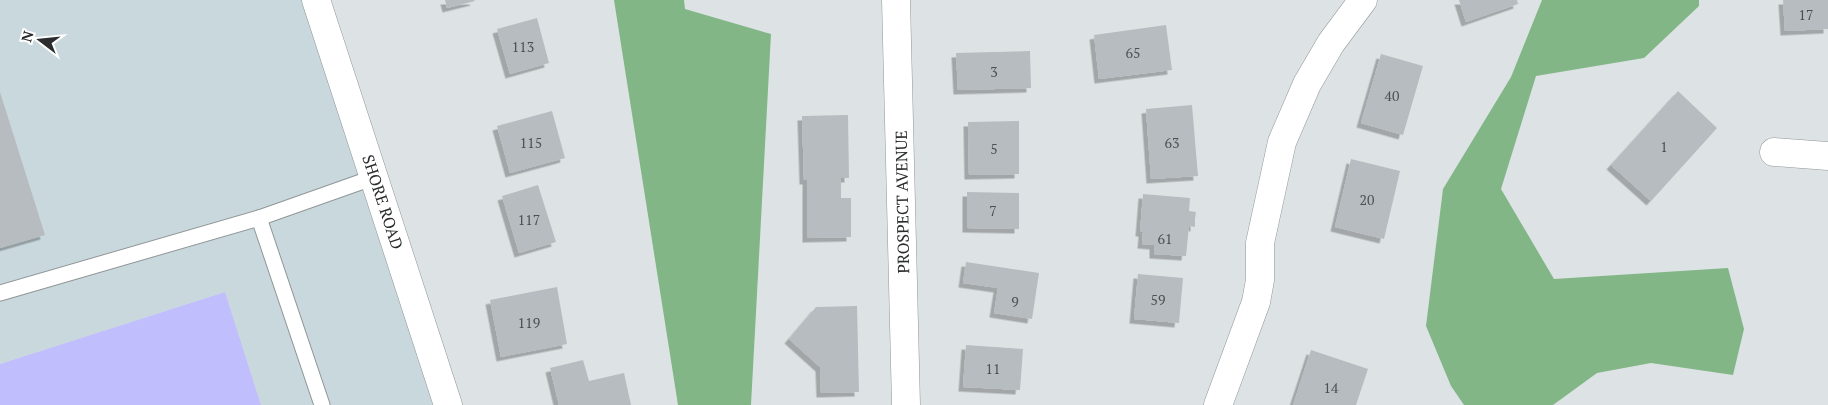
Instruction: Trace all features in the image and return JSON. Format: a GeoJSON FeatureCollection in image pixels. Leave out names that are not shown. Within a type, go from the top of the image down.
{"type":"FeatureCollection","features":[{"type":"Feature","properties":{"kind":"main road","name":"SHORE ROAD"},"geometry":{"type":"LineString","coordinates":[[316,0],[448,405]]}},
{"type":"Feature","properties":{"kind":"main road","name":"PROSPECT AVENUE"},"geometry":{"type":"LineString","coordinates":[[896,0],[900,92],[906,405]]}},
{"type":"Feature","properties":{"kind":"main road"},"geometry":{"type":"LineString","coordinates":[[1218,405],[1256,302],[1260,280],[1260,243],[1282,142],[1307,84],[1331,43],[1363,0]]}},
{"type":"Feature","properties":{"kind":"main road"},"geometry":{"type":"LineString","coordinates":[[1774,152],[1828,156]]}},
{"type":"Feature","properties":{"kind":"lane"},"geometry":{"type":"LineString","coordinates":[[0,293],[259,218],[375,177]]}},
{"type":"Feature","properties":{"kind":"lane"},"geometry":{"type":"LineString","coordinates":[[259,218],[322,405]]}},
{"type":"Feature","properties":{"kind":"shaded area"},"geometry":{"type":"Polygon","coordinates":[[[0,0],[322,0],[449,405],[261,405],[225,292],[0,364],[0,0]]]}},
{"type":"Feature","properties":{"kind":"green space"},"geometry":{"type":"Polygon","coordinates":[[[614,0],[684,0],[685,9],[771,34],[751,405],[678,405],[614,0]]]}},
{"type":"Feature","properties":{"kind":"green space"},"geometry":{"type":"Polygon","coordinates":[[[1542,0],[1699,0],[1699,6],[1644,58],[1536,76],[1501,189],[1554,279],[1728,268],[1744,329],[1733,375],[1651,363],[1597,373],[1553,405],[1464,405],[1451,386],[1426,326],[1443,189],[1511,77],[1542,0]]]}},
{"type":"Feature","properties":{"kind":"water"},"geometry":{"type":"Polygon","coordinates":[[[225,292],[261,405],[0,405],[0,364],[225,292]]]}},
{"type":"Feature","properties":{"kind":"building"},"geometry":{"type":"Polygon","coordinates":[[[445,0],[474,0],[475,1],[447,8],[445,0]]]}},
{"type":"Feature","properties":{"kind":"building"},"geometry":{"type":"Polygon","coordinates":[[[1459,0],[1517,0],[1518,4],[1466,22],[1459,0]]]}},
{"type":"Feature","properties":{"kind":"building"},"geometry":{"type":"Polygon","coordinates":[[[1783,0],[1828,0],[1828,29],[1785,31],[1783,0]]]}},
{"type":"Feature","properties":{"kind":"building"},"geometry":{"type":"Polygon","coordinates":[[[537,18],[549,63],[510,74],[497,29],[537,18]]]}},
{"type":"Feature","properties":{"kind":"building"},"geometry":{"type":"Polygon","coordinates":[[[1166,25],[1172,70],[1099,79],[1094,35],[1166,25]]]}},
{"type":"Feature","properties":{"kind":"building"},"geometry":{"type":"Polygon","coordinates":[[[1030,51],[1031,88],[958,90],[956,53],[1030,51]]]}},
{"type":"Feature","properties":{"kind":"building"},"geometry":{"type":"Polygon","coordinates":[[[1381,54],[1423,66],[1403,135],[1361,123],[1381,54]]]}},
{"type":"Feature","properties":{"kind":"building"},"geometry":{"type":"Polygon","coordinates":[[[1678,91],[1717,128],[1651,201],[1611,165],[1678,91]]]}},
{"type":"Feature","properties":{"kind":"building"},"geometry":{"type":"Polygon","coordinates":[[[0,92],[45,235],[0,248],[0,92]]]}},
{"type":"Feature","properties":{"kind":"building"},"geometry":{"type":"Polygon","coordinates":[[[1192,105],[1198,176],[1151,179],[1146,109],[1192,105]]]}},
{"type":"Feature","properties":{"kind":"building"},"geometry":{"type":"Polygon","coordinates":[[[552,111],[565,158],[510,173],[497,126],[552,111]]]}},
{"type":"Feature","properties":{"kind":"building"},"geometry":{"type":"Polygon","coordinates":[[[848,115],[849,178],[841,178],[841,198],[851,198],[851,237],[807,238],[807,180],[804,180],[802,116],[848,115]]]}},
{"type":"Feature","properties":{"kind":"building"},"geometry":{"type":"Polygon","coordinates":[[[1019,121],[1019,174],[969,175],[968,122],[1019,121]]]}},
{"type":"Feature","properties":{"kind":"building"},"geometry":{"type":"Polygon","coordinates":[[[1351,159],[1400,171],[1384,239],[1335,227],[1351,159]]]}},
{"type":"Feature","properties":{"kind":"building"},"geometry":{"type":"Polygon","coordinates":[[[538,185],[556,242],[519,253],[502,196],[538,185]]]}},
{"type":"Feature","properties":{"kind":"building"},"geometry":{"type":"Polygon","coordinates":[[[967,192],[1019,193],[1019,229],[967,228],[967,192]]]}},
{"type":"Feature","properties":{"kind":"building"},"geometry":{"type":"Polygon","coordinates":[[[1143,194],[1190,198],[1189,211],[1196,212],[1195,227],[1189,226],[1186,256],[1154,254],[1154,245],[1142,244],[1143,232],[1140,232],[1143,194]]]}},
{"type":"Feature","properties":{"kind":"building"},"geometry":{"type":"Polygon","coordinates":[[[966,262],[1039,273],[1032,319],[994,313],[998,288],[963,283],[966,262]]]}},
{"type":"Feature","properties":{"kind":"building"},"geometry":{"type":"Polygon","coordinates":[[[1138,274],[1183,278],[1179,323],[1134,319],[1138,274]]]}},
{"type":"Feature","properties":{"kind":"building"},"geometry":{"type":"Polygon","coordinates":[[[557,287],[567,344],[501,357],[490,300],[557,287]]]}},
{"type":"Feature","properties":{"kind":"building"},"geometry":{"type":"Polygon","coordinates":[[[857,306],[859,392],[821,393],[820,367],[789,339],[816,307],[857,306]]]}},
{"type":"Feature","properties":{"kind":"building"},"geometry":{"type":"Polygon","coordinates":[[[966,345],[1023,349],[1020,390],[963,387],[966,345]]]}},
{"type":"Feature","properties":{"kind":"building"},"geometry":{"type":"Polygon","coordinates":[[[1311,350],[1368,369],[1356,405],[1293,405],[1311,350]]]}},
{"type":"Feature","properties":{"kind":"building"},"geometry":{"type":"Polygon","coordinates":[[[583,360],[589,381],[624,373],[631,405],[559,405],[550,368],[583,360]]]}}]}
